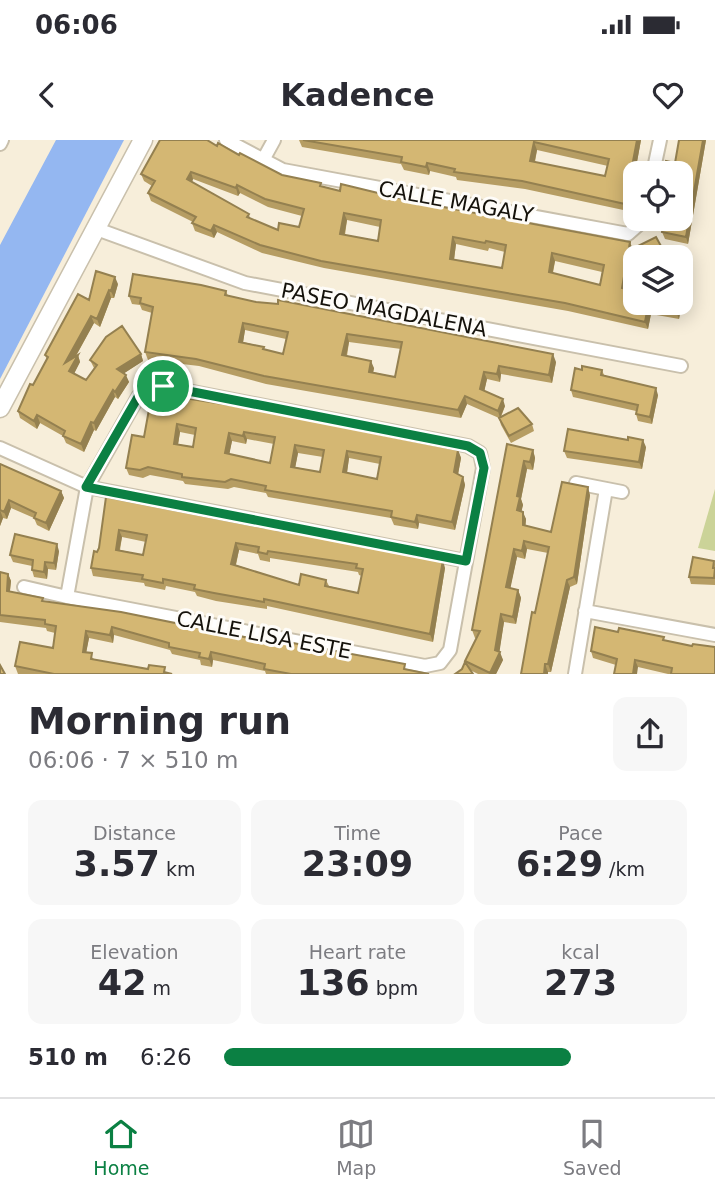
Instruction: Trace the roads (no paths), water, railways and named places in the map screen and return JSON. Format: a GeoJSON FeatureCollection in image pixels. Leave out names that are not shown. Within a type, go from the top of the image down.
{"type":"FeatureCollection","features":[{"type":"Feature","properties":{"kind":"street"},"geometry":{"type":"LineString","coordinates":[[0,408],[143,140]]}},
{"type":"Feature","properties":{"kind":"street","name":"CALLE MAGALY"},"geometry":{"type":"LineString","coordinates":[[226,140],[283,170],[628,234],[631,231]]}},
{"type":"Feature","properties":{"kind":"street"},"geometry":{"type":"LineString","coordinates":[[263,160],[274,140]]}},
{"type":"Feature","properties":{"kind":"street"},"geometry":{"type":"LineString","coordinates":[[656,161],[660,140]]}},
{"type":"Feature","properties":{"kind":"street","name":"PASEO MAGDALENA"},"geometry":{"type":"LineString","coordinates":[[94,228],[245,283],[681,366]]}},
{"type":"Feature","properties":{"kind":"street","name":"CALLE LISA ESTE"},"geometry":{"type":"LineString","coordinates":[[24,587],[425,666],[440,663],[450,650],[484,468],[480,453],[468,446],[163,386],[149,386],[138,397],[86,487]]}},
{"type":"Feature","properties":{"kind":"street"},"geometry":{"type":"LineString","coordinates":[[0,448],[86,487],[466,561]]}},
{"type":"Feature","properties":{"kind":"street"},"geometry":{"type":"LineString","coordinates":[[576,483],[622,492]]}},
{"type":"Feature","properties":{"kind":"street"},"geometry":{"type":"LineString","coordinates":[[66,597],[86,487]]}},
{"type":"Feature","properties":{"kind":"street"},"geometry":{"type":"LineString","coordinates":[[575,674],[606,488]]}},
{"type":"Feature","properties":{"kind":"street"},"geometry":{"type":"LineString","coordinates":[[585,611],[715,635]]}},
{"type":"Feature","properties":{"kind":"water"},"geometry":{"type":"Polygon","coordinates":[[[56,140],[124,140],[0,379],[0,245],[56,140]]]}}]}
